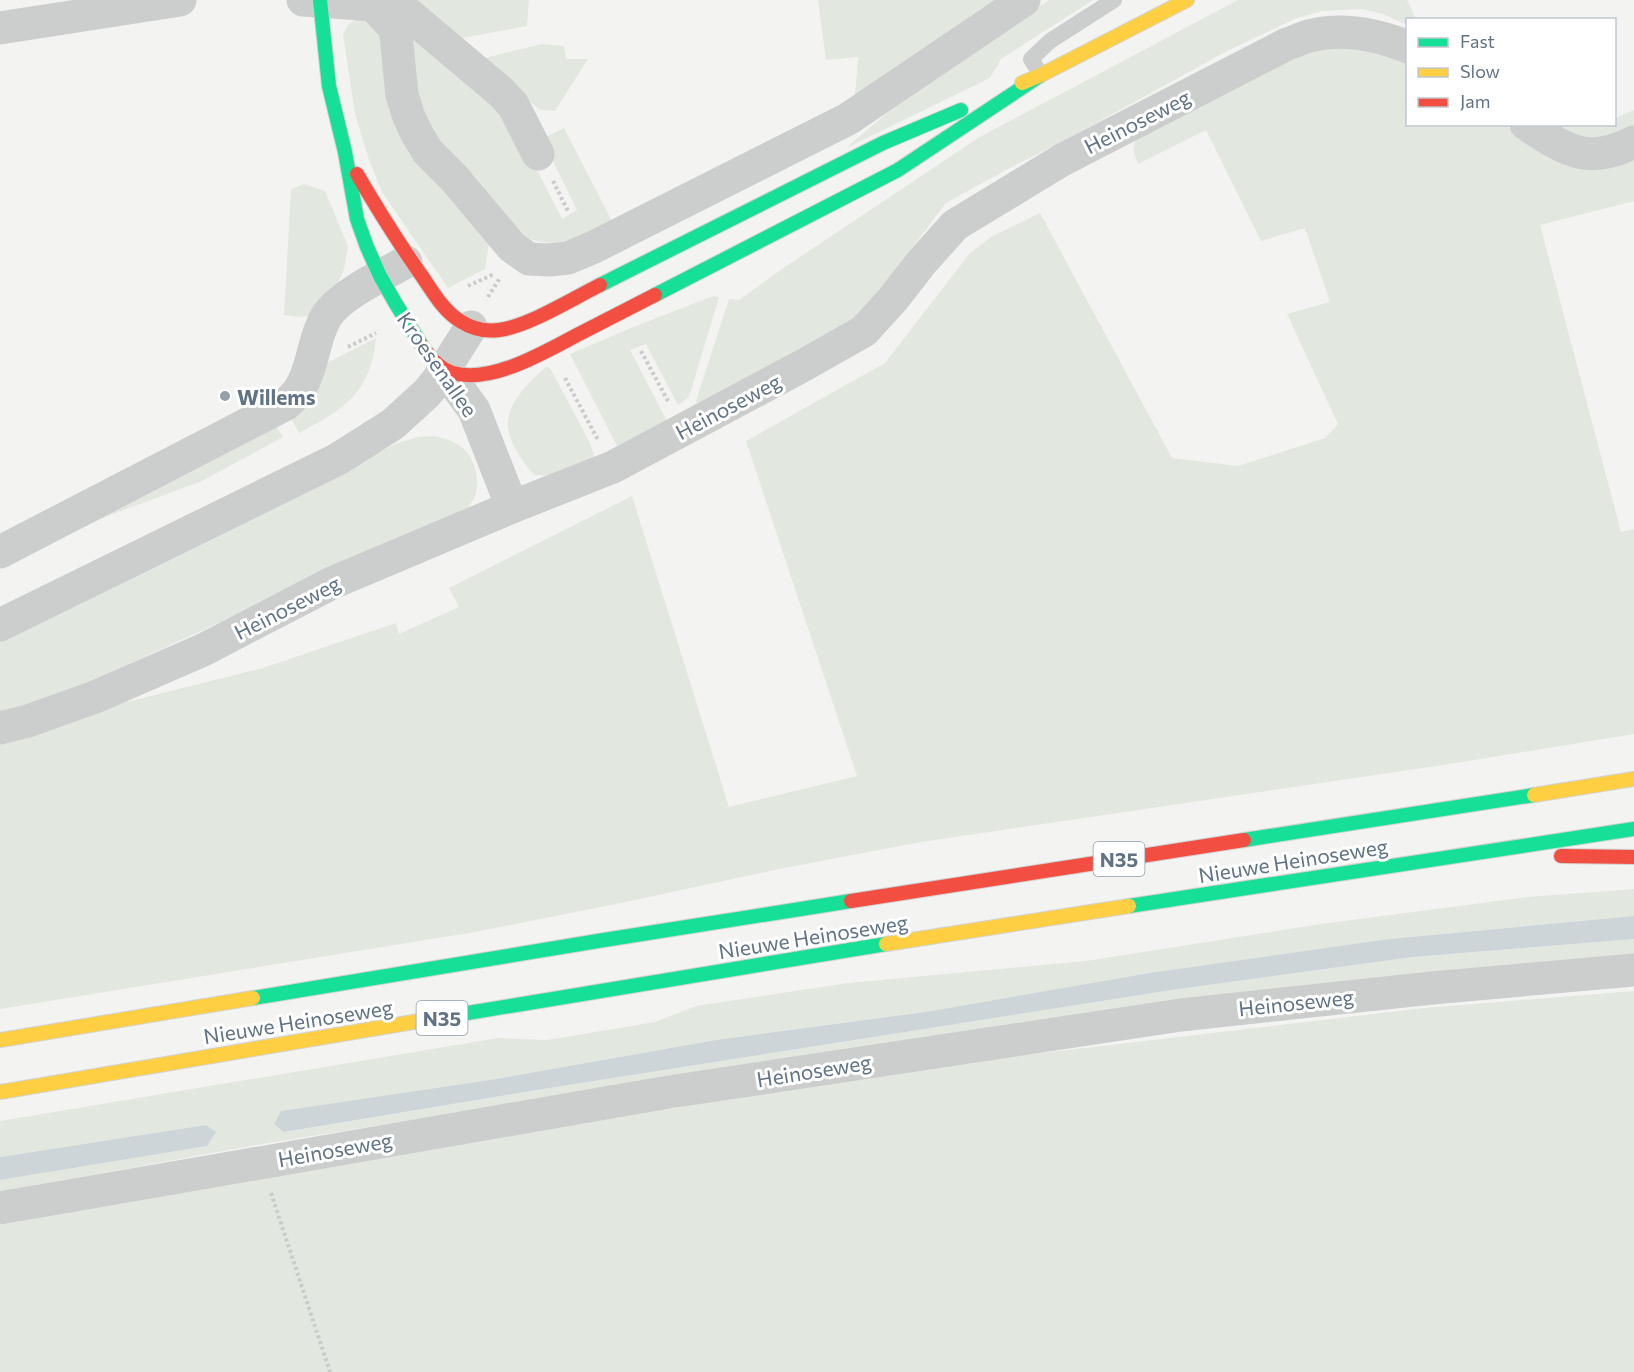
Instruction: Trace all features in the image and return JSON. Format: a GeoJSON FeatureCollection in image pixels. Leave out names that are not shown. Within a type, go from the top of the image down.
{"type":"FeatureCollection","features":[{"type":"Feature","properties":{"kind":"main road","name":"Kroesenallee"},"geometry":{"type":"LineString","coordinates":[[315,0],[329,85],[358,221],[381,276],[405,319],[425,350],[444,369]]}},
{"type":"Feature","properties":{"kind":"main road"},"geometry":{"type":"LineString","coordinates":[[471,327],[502,331],[517,327],[884,143],[1041,75],[1187,0]]}},
{"type":"Feature","properties":{"kind":"main road"},"geometry":{"type":"LineString","coordinates":[[444,369],[467,375],[488,373],[550,349],[898,170],[1041,75]]}},
{"type":"Feature","properties":{"kind":"main road","name":"Kroesenallee"},"geometry":{"type":"LineString","coordinates":[[345,154],[376,207],[438,300],[453,316],[471,327]]}},
{"type":"Feature","properties":{"kind":"main road","name":"Nieuwe Heinoseweg"},"geometry":{"type":"LineString","coordinates":[[0,1040],[616,938],[1634,779]]}},
{"type":"Feature","properties":{"kind":"main road","name":"Nieuwe Heinoseweg"},"geometry":{"type":"LineString","coordinates":[[0,1092],[884,945],[1634,829]]}},
{"type":"Feature","properties":{"kind":"main road","name":"N35"},"geometry":{"type":"LineString","coordinates":[[1469,853],[1634,858]]}},
{"type":"Feature","properties":{"kind":"street"},"geometry":{"type":"LineString","coordinates":[[0,28],[180,0]]}},
{"type":"Feature","properties":{"kind":"street"},"geometry":{"type":"LineString","coordinates":[[315,0],[389,6],[407,13],[501,92],[513,105],[538,154]]}},
{"type":"Feature","properties":{"kind":"street"},"geometry":{"type":"LineString","coordinates":[[372,4],[394,27],[402,95],[409,117],[428,152],[454,178],[512,247],[529,259],[549,260],[568,258],[592,248],[848,119],[1024,0]]}},
{"type":"Feature","properties":{"kind":"street","name":"Heinoseweg"},"geometry":{"type":"LineString","coordinates":[[0,728],[28,721],[95,697],[203,650],[332,583],[630,459],[864,331],[955,225],[1062,160],[1287,45],[1309,36],[1334,32],[1364,33],[1406,47]]}},
{"type":"Feature","properties":{"kind":"street"},"geometry":{"type":"LineString","coordinates":[[1529,126],[1569,150],[1583,153],[1608,152],[1634,142]]}},
{"type":"Feature","properties":{"kind":"street"},"geometry":{"type":"LineString","coordinates":[[0,552],[286,404],[303,383],[325,318],[333,307],[343,298],[410,260]]}},
{"type":"Feature","properties":{"kind":"street"},"geometry":{"type":"LineString","coordinates":[[0,625],[338,459],[393,424],[410,410],[427,393],[471,327]]}},
{"type":"Feature","properties":{"kind":"street","name":"Kroesenallee"},"geometry":{"type":"LineString","coordinates":[[444,369],[474,410],[512,507]]}},
{"type":"Feature","properties":{"kind":"street","name":"Heinoseweg"},"geometry":{"type":"LineString","coordinates":[[0,1208],[669,1092],[1181,1015],[1432,988],[1634,970]]}},
{"type":"Feature","properties":{"kind":"lane"},"geometry":{"type":"LineString","coordinates":[[1041,75],[1031,59],[1050,41],[1114,0]]}},
{"type":"Feature","properties":{"kind":"path"},"geometry":{"type":"LineString","coordinates":[[641,351],[672,409]]}},
{"type":"Feature","properties":{"kind":"path"},"geometry":{"type":"LineString","coordinates":[[260,1162],[330,1372]]}},
{"type":"Feature","properties":{"kind":"shaded area"},"geometry":{"type":"Polygon","coordinates":[[[406,0],[529,0],[527,26],[457,39],[406,0]]]}},
{"type":"Feature","properties":{"kind":"shaded area"},"geometry":{"type":"Polygon","coordinates":[[[818,0],[997,0],[855,96],[858,57],[826,60],[818,0]]]}},
{"type":"Feature","properties":{"kind":"shaded area"},"geometry":{"type":"Polygon","coordinates":[[[1049,0],[1093,0],[1001,59],[990,78],[846,148],[887,113],[1049,0]]]}},
{"type":"Feature","properties":{"kind":"shaded area"},"geometry":{"type":"Polygon","coordinates":[[[1238,0],[1407,0],[1416,18],[1406,18],[1406,25],[1383,14],[1362,9],[1322,11],[1297,18],[1227,51],[1006,170],[946,203],[872,301],[850,323],[699,409],[696,401],[729,299],[739,300],[978,138],[1238,0]]]}},
{"type":"Feature","properties":{"kind":"shaded area"},"geometry":{"type":"Polygon","coordinates":[[[359,17],[376,24],[457,204],[489,244],[485,269],[448,288],[382,192],[369,160],[355,114],[343,34],[348,25],[359,17]]]}},
{"type":"Feature","properties":{"kind":"shaded area"},"geometry":{"type":"Polygon","coordinates":[[[410,26],[489,96],[533,162],[562,219],[577,210],[542,139],[564,128],[614,225],[570,242],[548,243],[524,237],[433,140],[414,92],[410,26]]]}},
{"type":"Feature","properties":{"kind":"shaded area"},"geometry":{"type":"Polygon","coordinates":[[[542,44],[564,46],[566,59],[588,59],[555,111],[540,110],[481,59],[542,44]]]}},
{"type":"Feature","properties":{"kind":"shaded area"},"geometry":{"type":"Polygon","coordinates":[[[1344,44],[1406,60],[1406,126],[1507,126],[1522,136],[1634,155],[1634,201],[1540,225],[1621,532],[1634,529],[1634,734],[1450,764],[921,842],[475,932],[0,1009],[0,741],[98,709],[263,668],[396,623],[399,634],[459,607],[449,588],[632,496],[729,807],[857,776],[746,441],[885,363],[970,253],[991,237],[1040,213],[1172,458],[1238,466],[1325,438],[1338,424],[1287,314],[1330,302],[1305,228],[1261,241],[1206,130],[1138,164],[1134,149],[1139,134],[1289,56],[1344,44]]]}},
{"type":"Feature","properties":{"kind":"shaded area"},"geometry":{"type":"Polygon","coordinates":[[[1634,110],[1634,129],[1595,142],[1549,126],[1616,126],[1616,118],[1634,110]]]}},
{"type":"Feature","properties":{"kind":"shaded area"},"geometry":{"type":"Polygon","coordinates":[[[304,184],[325,191],[348,246],[344,269],[337,286],[316,314],[302,317],[284,315],[291,189],[304,184]]]}},
{"type":"Feature","properties":{"kind":"shaded area"},"geometry":{"type":"Polygon","coordinates":[[[713,296],[719,297],[689,397],[678,405],[646,344],[630,350],[669,425],[620,452],[570,354],[713,296]]]}},
{"type":"Feature","properties":{"kind":"shaded area"},"geometry":{"type":"Polygon","coordinates":[[[376,338],[368,373],[361,386],[342,407],[299,433],[288,413],[319,367],[376,338]]]}},
{"type":"Feature","properties":{"kind":"shaded area"},"geometry":{"type":"Polygon","coordinates":[[[546,367],[550,368],[590,443],[594,455],[592,463],[558,477],[534,475],[513,444],[509,430],[508,418],[512,406],[531,381],[546,367]]]}},
{"type":"Feature","properties":{"kind":"shaded area"},"geometry":{"type":"Polygon","coordinates":[[[273,421],[283,437],[202,481],[105,517],[26,554],[273,421]]]}},
{"type":"Feature","properties":{"kind":"shaded area"},"geometry":{"type":"Polygon","coordinates":[[[435,436],[457,444],[472,460],[477,483],[473,500],[466,510],[87,683],[32,704],[0,713],[0,640],[265,511],[395,444],[418,437],[435,436]]]}},
{"type":"Feature","properties":{"kind":"shaded area"},"geometry":{"type":"Polygon","coordinates":[[[1634,889],[1634,916],[1389,939],[932,1011],[716,1040],[496,1079],[281,1111],[274,1124],[285,1132],[1172,990],[1413,957],[1634,939],[1634,955],[1484,967],[1315,985],[841,1051],[256,1145],[0,1192],[0,1180],[207,1146],[215,1132],[206,1125],[0,1157],[0,1121],[498,1038],[547,1040],[655,1022],[696,1006],[848,983],[1086,961],[1321,924],[1528,897],[1634,889]]]}},
{"type":"Feature","properties":{"kind":"shaded area"},"geometry":{"type":"Polygon","coordinates":[[[1634,916],[1634,939],[1413,957],[1172,990],[284,1132],[274,1124],[281,1111],[496,1079],[716,1040],[932,1011],[1150,973],[1389,939],[1634,916]]]}},
{"type":"Feature","properties":{"kind":"shaded area"},"geometry":{"type":"Polygon","coordinates":[[[1634,991],[1634,1372],[0,1372],[0,1225],[220,1185],[898,1070],[1424,1008],[1634,991]]]}},
{"type":"Feature","properties":{"kind":"shaded area"},"geometry":{"type":"Polygon","coordinates":[[[206,1125],[216,1132],[207,1146],[0,1180],[0,1157],[206,1125]]]}},
{"type":"Feature","properties":{"kind":"traffic: fast"},"geometry":{"type":"LineString","coordinates":[[320,0],[329,86],[345,152],[357,219],[380,276],[422,346]]}},
{"type":"Feature","properties":{"kind":"traffic: fast"},"geometry":{"type":"LineString","coordinates":[[655,295],[898,170],[1041,75]]}},
{"type":"Feature","properties":{"kind":"traffic: fast"},"geometry":{"type":"LineString","coordinates":[[600,285],[883,143],[961,110]]}},
{"type":"Feature","properties":{"kind":"traffic: fast"},"geometry":{"type":"LineString","coordinates":[[1244,840],[1534,795]]}},
{"type":"Feature","properties":{"kind":"traffic: fast"},"geometry":{"type":"LineString","coordinates":[[1129,906],[1634,829]]}},
{"type":"Feature","properties":{"kind":"traffic: fast"},"geometry":{"type":"LineString","coordinates":[[253,998],[851,901]]}},
{"type":"Feature","properties":{"kind":"traffic: fast"},"geometry":{"type":"LineString","coordinates":[[425,1020],[886,944]]}},
{"type":"Feature","properties":{"kind":"traffic: slow"},"geometry":{"type":"LineString","coordinates":[[1022,83],[1187,0]]}},
{"type":"Feature","properties":{"kind":"traffic: slow"},"geometry":{"type":"LineString","coordinates":[[1534,795],[1634,779]]}},
{"type":"Feature","properties":{"kind":"traffic: slow"},"geometry":{"type":"LineString","coordinates":[[886,944],[1129,906]]}},
{"type":"Feature","properties":{"kind":"traffic: slow"},"geometry":{"type":"LineString","coordinates":[[0,1040],[253,998]]}},
{"type":"Feature","properties":{"kind":"traffic: slow"},"geometry":{"type":"LineString","coordinates":[[0,1092],[425,1020]]}},
{"type":"Feature","properties":{"kind":"traffic: jam"},"geometry":{"type":"LineString","coordinates":[[357,174],[389,227],[436,296],[449,312],[469,326],[499,330],[524,323],[600,285]]}},
{"type":"Feature","properties":{"kind":"traffic: jam"},"geometry":{"type":"LineString","coordinates":[[422,346],[443,369],[469,375],[485,374],[519,364],[655,295]]}},
{"type":"Feature","properties":{"kind":"traffic: jam"},"geometry":{"type":"LineString","coordinates":[[851,901],[1244,840]]}},
{"type":"Feature","properties":{"kind":"traffic: jam"},"geometry":{"type":"LineString","coordinates":[[1561,856],[1634,857]]}},
{"type":"Feature","properties":{"kind":"place","name":"Willems"},"geometry":{"type":"Point","coordinates":[225,396]}}]}
